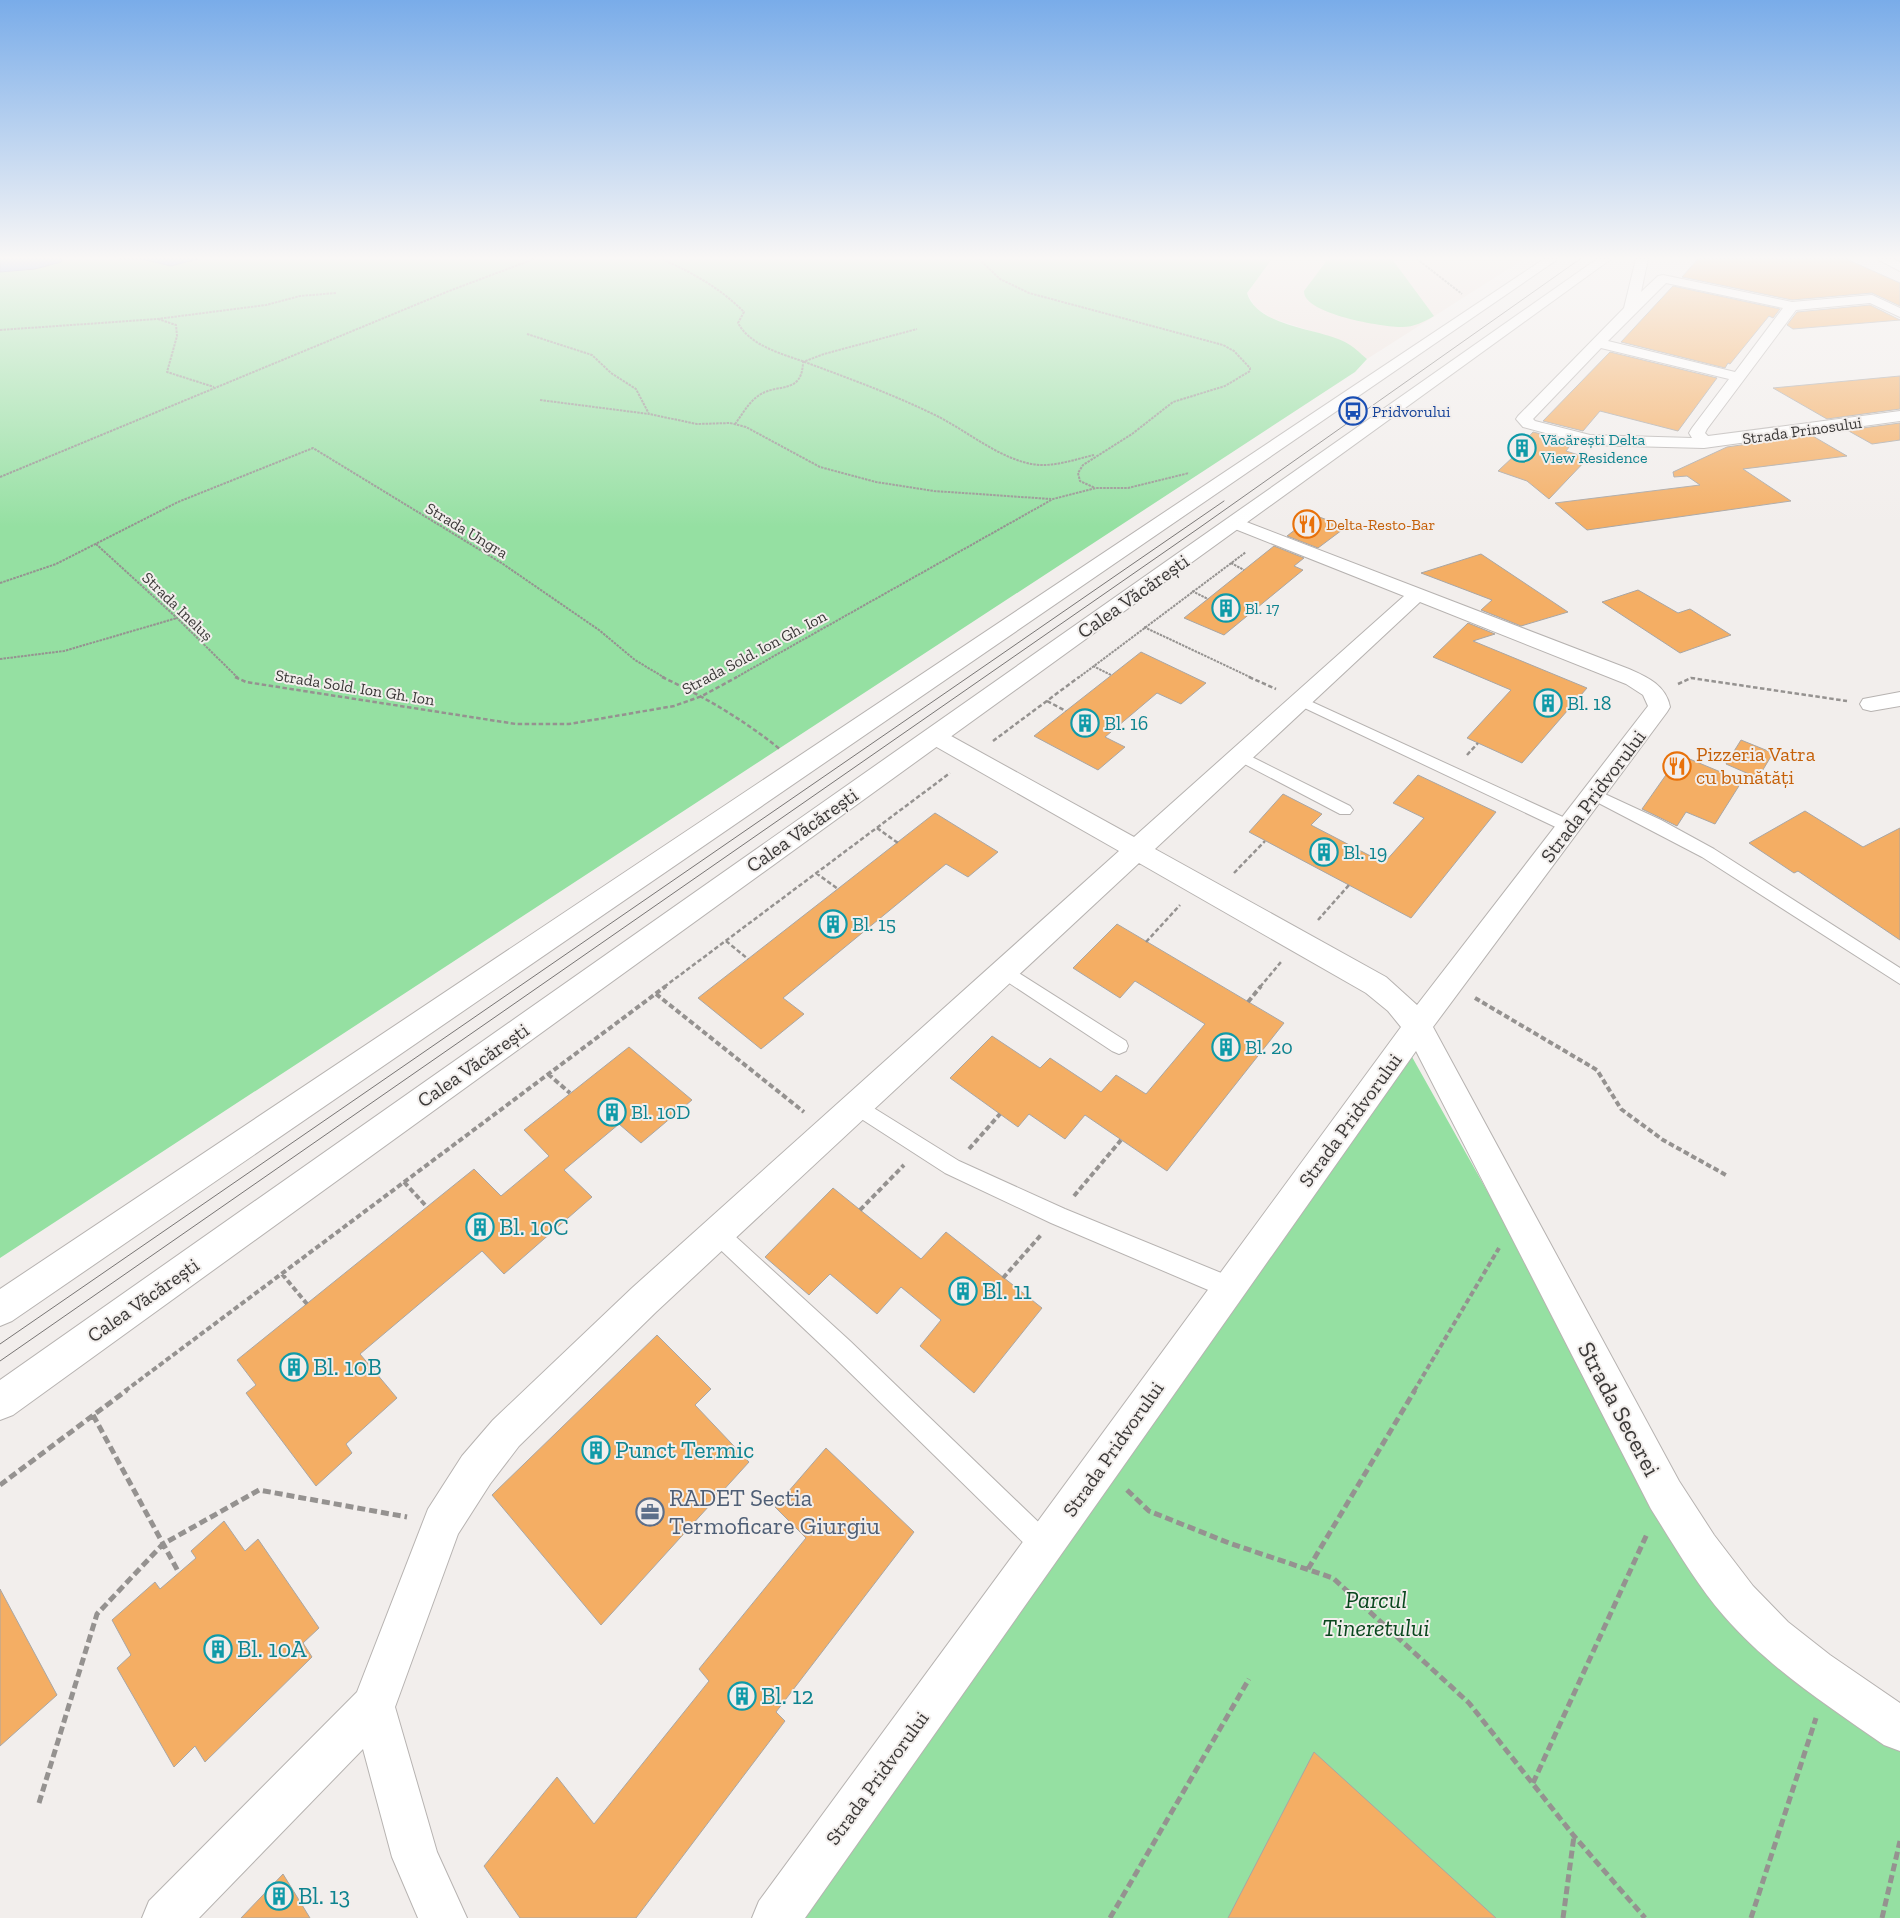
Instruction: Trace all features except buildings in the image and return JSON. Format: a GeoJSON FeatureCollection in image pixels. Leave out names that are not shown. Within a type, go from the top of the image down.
{"type":"FeatureCollection","features":[{"type":"Feature","properties":{"kind":"street"},"geometry":{"type":"LineString","coordinates":[[0,1309],[1233,474],[1438,349]]}},
{"type":"Feature","properties":{"kind":"street","name":"Calea Văcărești"},"geometry":{"type":"LineString","coordinates":[[0,1402],[1481,349]]}},
{"type":"Feature","properties":{"kind":"street","name":"Strada Prinosului"},"geometry":{"type":"LineString","coordinates":[[1592,349],[1524,419],[1524,422],[1590,440],[1704,443],[1900,416]]}},
{"type":"Feature","properties":{"kind":"street"},"geometry":{"type":"LineString","coordinates":[[1635,349],[1740,374]]}},
{"type":"Feature","properties":{"kind":"street"},"geometry":{"type":"LineString","coordinates":[[1704,443],[1697,433],[1759,349]]}},
{"type":"Feature","properties":{"kind":"street"},"geometry":{"type":"LineString","coordinates":[[1432,353],[1462,362]]}},
{"type":"Feature","properties":{"kind":"street"},"geometry":{"type":"LineString","coordinates":[[1236,522],[1621,674],[1655,693]]}},
{"type":"Feature","properties":{"kind":"street"},"geometry":{"type":"LineString","coordinates":[[166,1918],[372,1707],[442,1523],[476,1470],[506,1433],[644,1300],[1135,849],[1417,594]]}},
{"type":"Feature","properties":{"kind":"street","name":"Strada Pridvorului"},"geometry":{"type":"LineString","coordinates":[[776,1918],[1418,1026],[1655,714],[1659,707],[1659,700],[1655,693]]}},
{"type":"Feature","properties":{"kind":"street"},"geometry":{"type":"LineString","coordinates":[[1871,704],[1900,699]]}},
{"type":"Feature","properties":{"kind":"street","name":"Strada Secerei"},"geometry":{"type":"LineString","coordinates":[[934,736],[1376,985],[1398,1003],[1418,1026],[1665,1495],[1700,1550],[1739,1602],[1778,1639],[1829,1680],[1900,1729]]}},
{"type":"Feature","properties":{"kind":"street"},"geometry":{"type":"LineString","coordinates":[[372,1707],[415,1856],[442,1918]]}},
{"type":"Feature","properties":{"kind":"lane"},"geometry":{"type":"LineString","coordinates":[[1299,700],[1570,826]]}},
{"type":"Feature","properties":{"kind":"lane"},"geometry":{"type":"LineString","coordinates":[[1238,755],[1345,810]]}},
{"type":"Feature","properties":{"kind":"lane"},"geometry":{"type":"LineString","coordinates":[[1594,794],[1656,824],[1708,853],[1900,977]]}},
{"type":"Feature","properties":{"kind":"lane"},"geometry":{"type":"LineString","coordinates":[[1003,970],[1119,1046]]}},
{"type":"Feature","properties":{"kind":"lane"},"geometry":{"type":"LineString","coordinates":[[856,1106],[952,1168],[1058,1216],[1228,1288]]}},
{"type":"Feature","properties":{"kind":"lane"},"geometry":{"type":"LineString","coordinates":[[718,1233],[842,1349],[1044,1545]]}},
{"type":"Feature","properties":{"kind":"path"},"geometry":{"type":"LineString","coordinates":[[174,349],[168,372],[215,388]]}},
{"type":"Feature","properties":{"kind":"path"},"geometry":{"type":"LineString","coordinates":[[0,477],[310,349]]}},
{"type":"Feature","properties":{"kind":"path"},"geometry":{"type":"LineString","coordinates":[[572,349],[592,355],[610,373],[636,389],[649,414]]}},
{"type":"Feature","properties":{"kind":"path"},"geometry":{"type":"LineString","coordinates":[[768,349],[949,422],[986,444],[1025,463],[1040,466],[1096,454],[1132,434],[1174,402],[1225,386],[1240,379],[1250,372],[1244,359],[1228,349]]}},
{"type":"Feature","properties":{"kind":"path"},"geometry":{"type":"LineString","coordinates":[[803,362],[844,349]]}},
{"type":"Feature","properties":{"kind":"path"},"geometry":{"type":"LineString","coordinates":[[735,424],[761,394],[784,389],[799,382],[804,372],[803,362]]}},
{"type":"Feature","properties":{"kind":"path"},"geometry":{"type":"LineString","coordinates":[[540,400],[649,414],[698,424],[735,424],[760,434],[819,466],[890,486],[925,491],[1053,499],[1096,488],[1128,488],[1192,472],[1233,474]]}},
{"type":"Feature","properties":{"kind":"path","name":"Strada Ungra"},"geometry":{"type":"LineString","coordinates":[[96,544],[178,502],[313,448],[503,564],[599,630],[635,660],[656,674],[702,696],[750,726],[781,750],[805,764]]}},
{"type":"Feature","properties":{"kind":"path"},"geometry":{"type":"LineString","coordinates":[[1096,454],[1078,473],[1080,481],[1096,488]]}},
{"type":"Feature","properties":{"kind":"path","name":"Strada Sold. Ion Gh. Ion"},"geometry":{"type":"LineString","coordinates":[[246,682],[516,724],[569,724],[674,706],[702,696],[986,538],[1030,510],[1053,499]]}},
{"type":"Feature","properties":{"kind":"path"},"geometry":{"type":"LineString","coordinates":[[0,1485],[1269,535]]}},
{"type":"Feature","properties":{"kind":"path"},"geometry":{"type":"LineString","coordinates":[[0,583],[56,564],[96,544]]}},
{"type":"Feature","properties":{"kind":"path","name":"Strada Ineluș"},"geometry":{"type":"LineString","coordinates":[[96,544],[177,618],[234,676],[246,682]]}},
{"type":"Feature","properties":{"kind":"path"},"geometry":{"type":"LineString","coordinates":[[1231,563],[1244,570]]}},
{"type":"Feature","properties":{"kind":"path"},"geometry":{"type":"LineString","coordinates":[[1192,591],[1208,598]]}},
{"type":"Feature","properties":{"kind":"path"},"geometry":{"type":"LineString","coordinates":[[0,659],[64,651],[177,618]]}},
{"type":"Feature","properties":{"kind":"path"},"geometry":{"type":"LineString","coordinates":[[1144,627],[1299,700]]}},
{"type":"Feature","properties":{"kind":"path"},"geometry":{"type":"LineString","coordinates":[[1093,666],[1111,675]]}},
{"type":"Feature","properties":{"kind":"path"},"geometry":{"type":"LineString","coordinates":[[1655,693],[1691,678],[1871,704]]}},
{"type":"Feature","properties":{"kind":"path"},"geometry":{"type":"LineString","coordinates":[[1047,701],[1066,711]]}},
{"type":"Feature","properties":{"kind":"path"},"geometry":{"type":"LineString","coordinates":[[877,828],[898,843]]}},
{"type":"Feature","properties":{"kind":"path"},"geometry":{"type":"LineString","coordinates":[[1146,942],[1264,841]]}},
{"type":"Feature","properties":{"kind":"path"},"geometry":{"type":"LineString","coordinates":[[816,873],[838,889]]}},
{"type":"Feature","properties":{"kind":"path"},"geometry":{"type":"LineString","coordinates":[[1248,1002],[1349,885]]}},
{"type":"Feature","properties":{"kind":"path"},"geometry":{"type":"LineString","coordinates":[[726,940],[748,959]]}},
{"type":"Feature","properties":{"kind":"path"},"geometry":{"type":"LineString","coordinates":[[1450,984],[1597,1070],[1622,1109],[1662,1140],[1726,1175]]}},
{"type":"Feature","properties":{"kind":"path"},"geometry":{"type":"LineString","coordinates":[[656,994],[828,1131]]}},
{"type":"Feature","properties":{"kind":"path"},"geometry":{"type":"LineString","coordinates":[[548,1074],[570,1093]]}},
{"type":"Feature","properties":{"kind":"path"},"geometry":{"type":"LineString","coordinates":[[952,1168],[1000,1114]]}},
{"type":"Feature","properties":{"kind":"path"},"geometry":{"type":"LineString","coordinates":[[1003,1278],[1058,1216],[1121,1140]]}},
{"type":"Feature","properties":{"kind":"path"},"geometry":{"type":"LineString","coordinates":[[860,1210],[920,1149]]}},
{"type":"Feature","properties":{"kind":"path"},"geometry":{"type":"LineString","coordinates":[[404,1182],[427,1207]]}},
{"type":"Feature","properties":{"kind":"path"},"geometry":{"type":"LineString","coordinates":[[1308,1569],[1517,1217]]}},
{"type":"Feature","properties":{"kind":"path"},"geometry":{"type":"LineString","coordinates":[[282,1274],[307,1304]]}},
{"type":"Feature","properties":{"kind":"path"},"geometry":{"type":"LineString","coordinates":[[93,1415],[179,1573]]}},
{"type":"Feature","properties":{"kind":"path"},"geometry":{"type":"LineString","coordinates":[[1102,1466],[1149,1511],[1229,1543],[1333,1578],[1470,1703],[1574,1836],[1645,1918]]}},
{"type":"Feature","properties":{"kind":"path"},"geometry":{"type":"LineString","coordinates":[[39,1803],[97,1614],[162,1544],[258,1490],[442,1523]]}},
{"type":"Feature","properties":{"kind":"path"},"geometry":{"type":"LineString","coordinates":[[1533,1783],[1665,1495]]}},
{"type":"Feature","properties":{"kind":"path"},"geometry":{"type":"LineString","coordinates":[[1110,1918],[1249,1679]]}},
{"type":"Feature","properties":{"kind":"path"},"geometry":{"type":"LineString","coordinates":[[1751,1918],[1829,1680]]}},
{"type":"Feature","properties":{"kind":"path"},"geometry":{"type":"LineString","coordinates":[[1563,1918],[1574,1836]]}},
{"type":"Feature","properties":{"kind":"path"},"geometry":{"type":"LineString","coordinates":[[1882,1918],[1900,1841]]}},
{"type":"Feature","properties":{"kind":"shaded area"},"geometry":{"type":"Polygon","coordinates":[[[1353,349],[1383,349],[1367,359],[1353,349]]]}},
{"type":"Feature","properties":{"kind":"green space"},"geometry":{"type":"Polygon","coordinates":[[[0,349],[1355,349],[1367,359],[1355,372],[0,1258],[0,349]]]}},
{"type":"Feature","properties":{"kind":"green space","name":"Parcul Tineretului"},"geometry":{"type":"Polygon","coordinates":[[[1407,1048],[1661,1501],[1900,1738],[1900,1918],[786,1918],[1407,1048]]]}},
{"type":"Feature","properties":{"kind":"tram line"},"geometry":{"type":"LineString","coordinates":[[0,1361],[1199,528],[1453,349]]}},
{"type":"Feature","properties":{"kind":"tram line"},"geometry":{"type":"LineString","coordinates":[[0,1344],[1224,501]]}},
{"type":"Feature","properties":{"kind":"place","name":"Pridvorului"},"geometry":{"type":"Point","coordinates":[1353,411]}},
{"type":"Feature","properties":{"kind":"place","name":"Văcărești Delta View Residence"},"geometry":{"type":"Point","coordinates":[1522,448]}},
{"type":"Feature","properties":{"kind":"place","name":"Delta-Resto-Bar"},"geometry":{"type":"Point","coordinates":[1307,524]}},
{"type":"Feature","properties":{"kind":"place","name":"Bl. 17"},"geometry":{"type":"Point","coordinates":[1226,608]}},
{"type":"Feature","properties":{"kind":"place","name":"Bl. 18"},"geometry":{"type":"Point","coordinates":[1548,703]}},
{"type":"Feature","properties":{"kind":"place","name":"Bl. 16"},"geometry":{"type":"Point","coordinates":[1085,723]}},
{"type":"Feature","properties":{"kind":"place","name":"Pizzeria Vatra cu bunătăți"},"geometry":{"type":"Point","coordinates":[1677,766]}},
{"type":"Feature","properties":{"kind":"place","name":"Bl. 19"},"geometry":{"type":"Point","coordinates":[1324,852]}},
{"type":"Feature","properties":{"kind":"place","name":"Bl. 15"},"geometry":{"type":"Point","coordinates":[833,924]}},
{"type":"Feature","properties":{"kind":"place","name":"Bl. 20"},"geometry":{"type":"Point","coordinates":[1226,1047]}},
{"type":"Feature","properties":{"kind":"place","name":"Bl. 10D"},"geometry":{"type":"Point","coordinates":[612,1112]}},
{"type":"Feature","properties":{"kind":"place","name":"Bl. 10C"},"geometry":{"type":"Point","coordinates":[480,1227]}},
{"type":"Feature","properties":{"kind":"place","name":"Bl. 11"},"geometry":{"type":"Point","coordinates":[963,1291]}},
{"type":"Feature","properties":{"kind":"place","name":"Bl. 10B"},"geometry":{"type":"Point","coordinates":[294,1367]}},
{"type":"Feature","properties":{"kind":"place","name":"Punct Termic"},"geometry":{"type":"Point","coordinates":[596,1450]}},
{"type":"Feature","properties":{"kind":"place","name":"RADET Sectia Termoficare Giurgiu"},"geometry":{"type":"Point","coordinates":[650,1512]}},
{"type":"Feature","properties":{"kind":"place","name":"Bl. 10A"},"geometry":{"type":"Point","coordinates":[218,1649]}},
{"type":"Feature","properties":{"kind":"place","name":"Bl. 12"},"geometry":{"type":"Point","coordinates":[742,1696]}},
{"type":"Feature","properties":{"kind":"place","name":"Bl. 13"},"geometry":{"type":"Point","coordinates":[279,1896]}}]}
